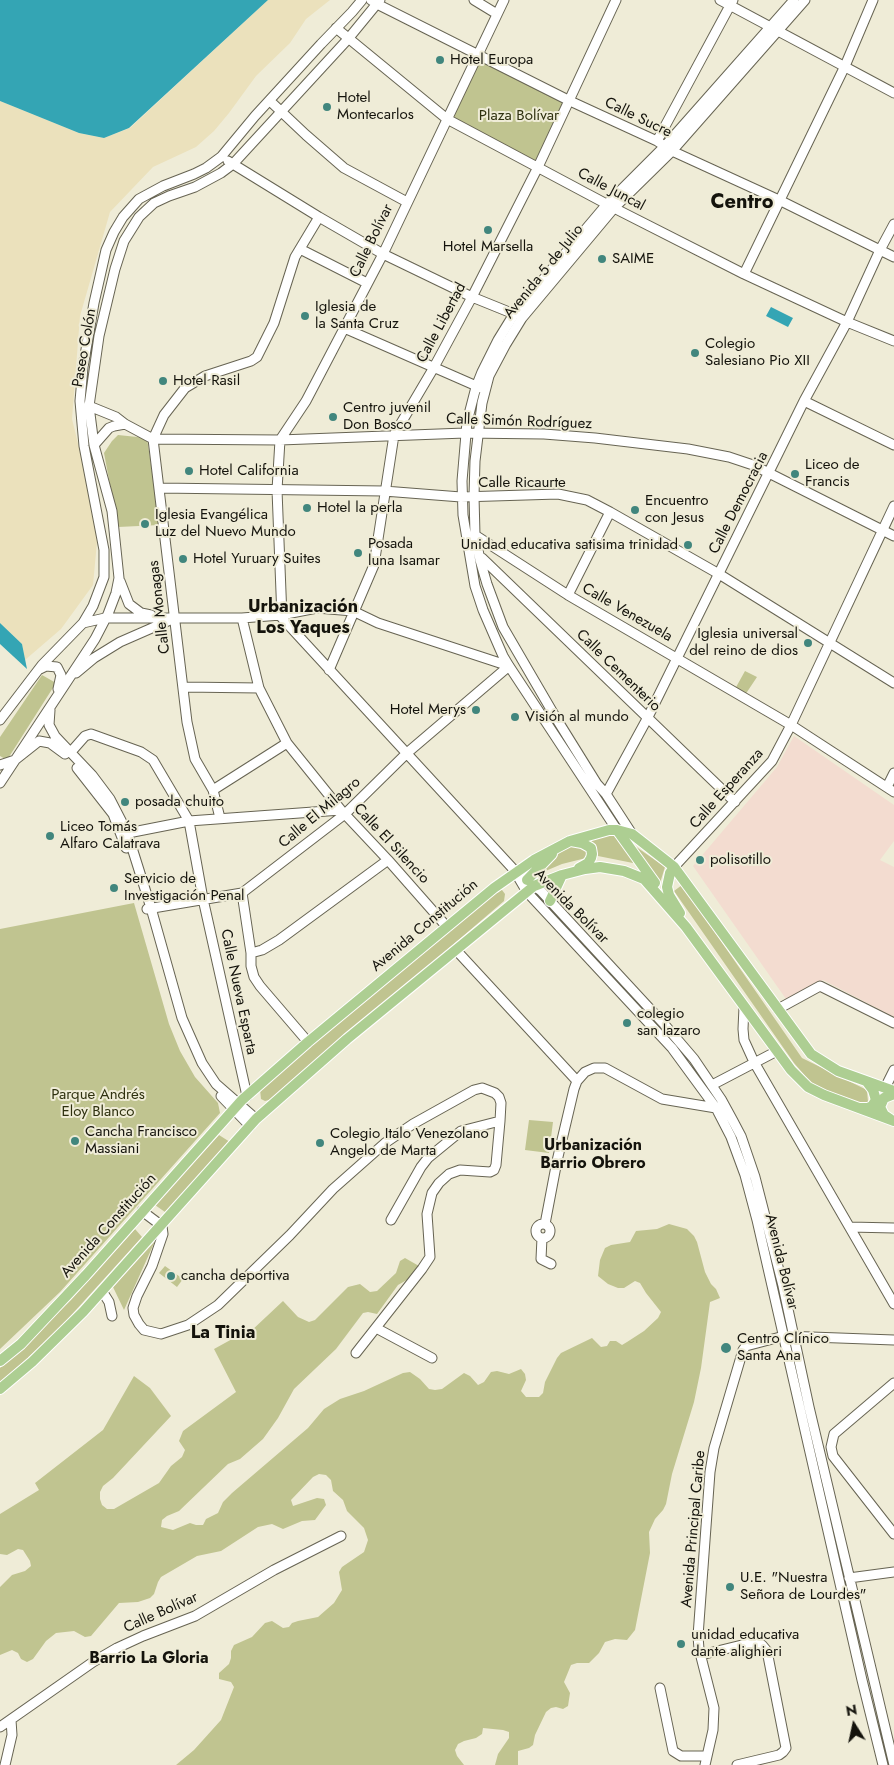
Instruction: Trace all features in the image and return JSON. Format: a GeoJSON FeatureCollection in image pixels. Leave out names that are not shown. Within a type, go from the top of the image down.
{"type":"FeatureCollection","features":[{"type":"Feature","properties":{"kind":"main road","name":"Avenida Constitución"},"geometry":{"type":"LineString","coordinates":[[0,1361],[21,1344],[86,1275],[247,1096],[308,1042],[494,888],[516,872],[570,841],[609,830],[632,834],[674,867],[811,1054],[838,1071],[891,1091]]}},
{"type":"Feature","properties":{"kind":"main road"},"geometry":{"type":"LineString","coordinates":[[617,830],[791,1070],[808,1087],[824,1095],[892,1120]]}},
{"type":"Feature","properties":{"kind":"main road"},"geometry":{"type":"LineString","coordinates":[[550,901],[565,875],[588,863],[592,854],[591,848],[588,846],[570,841]]}},
{"type":"Feature","properties":{"kind":"main road"},"geometry":{"type":"LineString","coordinates":[[0,1389],[32,1362],[83,1312],[162,1226],[253,1122],[347,1039],[456,950],[529,886],[559,846]]}},
{"type":"Feature","properties":{"kind":"main road"},"geometry":{"type":"LineString","coordinates":[[529,886],[585,869],[600,867],[618,869],[644,879],[686,927]]}},
{"type":"Feature","properties":{"kind":"main road"},"geometry":{"type":"LineString","coordinates":[[674,867],[670,873],[667,887],[686,927]]}},
{"type":"Feature","properties":{"kind":"main road"},"geometry":{"type":"LineString","coordinates":[[858,1108],[868,1108],[875,1103],[875,1093],[867,1082]]}},
{"type":"Feature","properties":{"kind":"main road"},"geometry":{"type":"LineString","coordinates":[[891,1091],[884,1098],[880,1107],[884,1115],[892,1120]]}},
{"type":"Feature","properties":{"kind":"street","name":"Paseo Colón"},"geometry":{"type":"LineString","coordinates":[[0,720],[37,670],[84,623],[100,590],[105,564],[102,530],[84,446],[80,401],[87,342],[106,250],[123,217],[139,199],[163,186],[194,174],[221,156],[362,0]]}},
{"type":"Feature","properties":{"kind":"street"},"geometry":{"type":"LineString","coordinates":[[474,0],[497,14]]}},
{"type":"Feature","properties":{"kind":"street","name":"Calle Bolívar"},"geometry":{"type":"LineString","coordinates":[[280,440],[306,401],[383,254],[504,0]]}},
{"type":"Feature","properties":{"kind":"street","name":"Calle Libertad"},"geometry":{"type":"LineString","coordinates":[[330,670],[353,611],[374,565],[394,435],[472,297],[570,101],[616,0]]}},
{"type":"Feature","properties":{"kind":"street"},"geometry":{"type":"LineString","coordinates":[[720,0],[732,3],[773,29],[894,93]]}},
{"type":"Feature","properties":{"kind":"street","name":"Avenida 5 de Julio"},"geometry":{"type":"LineString","coordinates":[[617,830],[509,666],[483,610],[470,562],[461,497],[465,433],[476,387],[498,340],[514,314],[611,206],[669,149],[773,29],[794,0]]}},
{"type":"Feature","properties":{"kind":"street","name":"Avenida 5 de Julio"},"geometry":{"type":"LineString","coordinates":[[773,29],[805,0]]}},
{"type":"Feature","properties":{"kind":"street"},"geometry":{"type":"LineString","coordinates":[[744,274],[845,66],[873,0]]}},
{"type":"Feature","properties":{"kind":"street","name":"Paseo Colón"},"geometry":{"type":"LineString","coordinates":[[0,783],[95,639],[113,602],[119,578],[112,511],[94,445],[89,406],[96,350],[108,296],[119,255],[131,230],[139,217],[154,203],[196,187],[233,164],[348,39],[376,1]]}},
{"type":"Feature","properties":{"kind":"street","name":"Calle Sucre"},"geometry":{"type":"LineString","coordinates":[[376,1],[570,101],[894,256]]}},
{"type":"Feature","properties":{"kind":"street"},"geometry":{"type":"LineString","coordinates":[[657,141],[732,3]]}},
{"type":"Feature","properties":{"kind":"street","name":"Calle Juncal"},"geometry":{"type":"LineString","coordinates":[[336,28],[447,119],[744,274],[847,322],[894,341]]}},
{"type":"Feature","properties":{"kind":"street"},"geometry":{"type":"LineString","coordinates":[[270,101],[344,168],[407,202]]}},
{"type":"Feature","properties":{"kind":"street"},"geometry":{"type":"LineString","coordinates":[[221,156],[383,254],[472,297],[514,314]]}},
{"type":"Feature","properties":{"kind":"street","name":"Avenida 5 de Julio"},"geometry":{"type":"LineString","coordinates":[[611,206],[522,318],[493,368],[482,403],[474,461],[474,496],[476,535],[481,559],[503,627],[597,784],[606,794],[632,834]]}},
{"type":"Feature","properties":{"kind":"street"},"geometry":{"type":"LineString","coordinates":[[89,406],[116,417],[124,424],[153,439],[164,415],[185,388],[205,376],[251,361],[257,357],[274,323],[295,257],[319,217]]}},
{"type":"Feature","properties":{"kind":"street","name":"Calle Democracia"},"geometry":{"type":"LineString","coordinates":[[606,794],[647,719],[804,401],[847,322],[894,224]]}},
{"type":"Feature","properties":{"kind":"street"},"geometry":{"type":"LineString","coordinates":[[300,249],[367,283]]}},
{"type":"Feature","properties":{"kind":"street"},"geometry":{"type":"LineString","coordinates":[[344,328],[486,390]]}},
{"type":"Feature","properties":{"kind":"street"},"geometry":{"type":"LineString","coordinates":[[804,401],[894,445]]}},
{"type":"Feature","properties":{"kind":"street"},"geometry":{"type":"LineString","coordinates":[[94,445],[109,428],[124,424]]}},
{"type":"Feature","properties":{"kind":"street","name":"Calle Simón Rodríguez"},"geometry":{"type":"LineString","coordinates":[[153,439],[280,440],[465,433],[552,434],[688,449],[729,457],[770,473],[894,536]]}},
{"type":"Feature","properties":{"kind":"street","name":"Calle Monagas"},"geometry":{"type":"LineString","coordinates":[[153,439],[187,722],[193,751],[198,764],[214,790],[220,818]]}},
{"type":"Feature","properties":{"kind":"street"},"geometry":{"type":"LineString","coordinates":[[280,440],[277,490],[281,614],[283,621],[516,872]]}},
{"type":"Feature","properties":{"kind":"street","name":"Calle Ricaurte"},"geometry":{"type":"LineString","coordinates":[[159,488],[384,491],[461,497],[558,494],[587,500],[719,574],[894,683]]}},
{"type":"Feature","properties":{"kind":"street","name":"Calle Esperanza"},"geometry":{"type":"LineString","coordinates":[[674,867],[772,762],[830,644],[894,506]]}},
{"type":"Feature","properties":{"kind":"street"},"geometry":{"type":"LineString","coordinates":[[568,595],[610,512]]}},
{"type":"Feature","properties":{"kind":"street","name":"Calle Venezuela"},"geometry":{"type":"LineString","coordinates":[[476,535],[568,595],[791,725],[890,789]]}},
{"type":"Feature","properties":{"kind":"street"},"geometry":{"type":"LineString","coordinates":[[470,562],[481,559],[494,548]]}},
{"type":"Feature","properties":{"kind":"street","name":"Calle Cementerio"},"geometry":{"type":"LineString","coordinates":[[481,559],[735,802]]}},
{"type":"Feature","properties":{"kind":"street"},"geometry":{"type":"LineString","coordinates":[[119,578],[126,599],[136,610],[155,616],[176,618]]}},
{"type":"Feature","properties":{"kind":"street"},"geometry":{"type":"LineString","coordinates":[[84,623],[105,618],[242,618],[317,608],[353,611],[378,623],[509,666],[512,643]]}},
{"type":"Feature","properties":{"kind":"street"},"geometry":{"type":"LineString","coordinates":[[66,682],[94,658],[120,642],[176,618]]}},
{"type":"Feature","properties":{"kind":"street","name":"Calle El Silencio"},"geometry":{"type":"LineString","coordinates":[[242,618],[259,688],[287,743],[343,812],[447,927]]}},
{"type":"Feature","properties":{"kind":"street"},"geometry":{"type":"LineString","coordinates":[[37,670],[51,666],[57,667],[60,671],[61,681],[51,704],[49,719],[51,730],[92,775],[110,799],[124,833],[168,981],[202,1063],[216,1084],[236,1107],[253,1122]]}},
{"type":"Feature","properties":{"kind":"street","name":"Calle El Milagro"},"geometry":{"type":"LineString","coordinates":[[148,909],[242,893],[343,812],[407,753],[509,666]]}},
{"type":"Feature","properties":{"kind":"street"},"geometry":{"type":"LineString","coordinates":[[184,687],[259,688]]}},
{"type":"Feature","properties":{"kind":"street","name":"Calle Nueva Esparta"},"geometry":{"type":"LineString","coordinates":[[70,753],[85,736],[91,734],[141,752],[153,760],[189,821],[203,899],[247,1096]]}},
{"type":"Feature","properties":{"kind":"street"},"geometry":{"type":"LineString","coordinates":[[0,765],[15,760],[39,741],[50,743],[62,751],[84,775],[113,814],[124,833]]}},
{"type":"Feature","properties":{"kind":"street"},"geometry":{"type":"LineString","coordinates":[[214,790],[287,743]]}},
{"type":"Feature","properties":{"kind":"street"},"geometry":{"type":"LineString","coordinates":[[890,789],[894,774]]}},
{"type":"Feature","properties":{"kind":"street"},"geometry":{"type":"LineString","coordinates":[[124,833],[189,821],[220,818],[343,812]]}},
{"type":"Feature","properties":{"kind":"street"},"geometry":{"type":"LineString","coordinates":[[251,953],[262,950],[280,940],[388,860]]}},
{"type":"Feature","properties":{"kind":"street","name":"Avenida Bolívar"},"geometry":{"type":"LineString","coordinates":[[516,872],[672,1048],[716,1108],[731,1137],[746,1175],[789,1336],[890,1735],[894,1765]]}},
{"type":"Feature","properties":{"kind":"street","name":"Avenida Bolívar"},"geometry":{"type":"LineString","coordinates":[[529,886],[550,901],[687,1050],[721,1099],[742,1136],[751,1163],[783,1286],[789,1336],[883,1765]]}},
{"type":"Feature","properties":{"kind":"street"},"geometry":{"type":"LineString","coordinates":[[242,893],[254,977],[308,1042]]}},
{"type":"Feature","properties":{"kind":"street"},"geometry":{"type":"LineString","coordinates":[[456,950],[577,1081]]}},
{"type":"Feature","properties":{"kind":"street"},"geometry":{"type":"LineString","coordinates":[[778,1009],[820,986],[894,1023]]}},
{"type":"Feature","properties":{"kind":"street"},"geometry":{"type":"LineString","coordinates":[[744,1006],[744,1040],[754,1062],[894,1304]]}},
{"type":"Feature","properties":{"kind":"street"},"geometry":{"type":"LineString","coordinates":[[712,1085],[776,1051]]}},
{"type":"Feature","properties":{"kind":"street"},"geometry":{"type":"LineString","coordinates":[[551,1264],[541,1258],[542,1238],[538,1236],[536,1230],[539,1226],[545,1224],[557,1161],[577,1081],[585,1072],[594,1068],[605,1068],[662,1099],[716,1108]]}},
{"type":"Feature","properties":{"kind":"street"},"geometry":{"type":"LineString","coordinates":[[891,1091],[894,1070]]}},
{"type":"Feature","properties":{"kind":"street"},"geometry":{"type":"LineString","coordinates":[[142,1211],[162,1226],[163,1234],[152,1266],[136,1296],[133,1308],[134,1315],[144,1330],[161,1334],[188,1325],[218,1305],[290,1235],[333,1189],[385,1143],[413,1124],[474,1090],[482,1088],[489,1090],[499,1097],[502,1111],[494,1170],[490,1172],[460,1170],[449,1174],[439,1183],[432,1193],[427,1214],[430,1257],[356,1354]]}},
{"type":"Feature","properties":{"kind":"street"},"geometry":{"type":"LineString","coordinates":[[391,1220],[428,1158],[461,1131],[500,1121]]}},
{"type":"Feature","properties":{"kind":"street"},"geometry":{"type":"LineString","coordinates":[[850,1227],[894,1228]]}},
{"type":"Feature","properties":{"kind":"street"},"geometry":{"type":"LineString","coordinates":[[102,1291],[109,1302],[112,1316]]}},
{"type":"Feature","properties":{"kind":"street"},"geometry":{"type":"LineString","coordinates":[[376,1328],[432,1358]]}},
{"type":"Feature","properties":{"kind":"street"},"geometry":{"type":"LineString","coordinates":[[789,1336],[894,1340]]}},
{"type":"Feature","properties":{"kind":"street","name":"Avenida Principal Caribe"},"geometry":{"type":"LineString","coordinates":[[706,1761],[713,1730],[714,1708],[698,1636],[710,1472],[714,1448],[743,1350],[746,1346],[789,1336]]}},
{"type":"Feature","properties":{"kind":"street"},"geometry":{"type":"LineString","coordinates":[[894,1383],[834,1434],[831,1448],[833,1456],[894,1534]]}},
{"type":"Feature","properties":{"kind":"street","name":"Calle Bolívar"},"geometry":{"type":"LineString","coordinates":[[0,1727],[93,1662],[117,1648],[195,1616],[274,1570],[341,1536]]}},
{"type":"Feature","properties":{"kind":"street"},"geometry":{"type":"LineString","coordinates":[[849,1578],[894,1572]]}},
{"type":"Feature","properties":{"kind":"street"},"geometry":{"type":"LineString","coordinates":[[701,1655],[754,1642],[762,1645],[767,1650],[786,1748],[779,1755],[737,1765]]}},
{"type":"Feature","properties":{"kind":"street"},"geometry":{"type":"LineString","coordinates":[[660,1688],[673,1751],[681,1756],[706,1761]]}},
{"type":"Feature","properties":{"kind":"street"},"geometry":{"type":"LineString","coordinates":[[4,1765],[12,1735],[11,1720]]}},
{"type":"Feature","properties":{"kind":"street"},"geometry":{"type":"LineString","coordinates":[[875,1734],[890,1735]]}},
{"type":"Feature","properties":{"kind":"shaded area"},"geometry":{"type":"Polygon","coordinates":[[[794,736],[894,805],[894,841],[880,860],[894,867],[894,1017],[823,980],[786,999],[693,866],[777,767],[794,736]]]}},
{"type":"Feature","properties":{"kind":"green space","name":"Plaza Bolívar"},"geometry":{"type":"Polygon","coordinates":[[[479,57],[568,102],[537,165],[449,119],[479,57]]]}},
{"type":"Feature","properties":{"kind":"green space"},"geometry":{"type":"Polygon","coordinates":[[[118,435],[147,438],[160,525],[118,527],[104,453],[118,435]]]}},
{"type":"Feature","properties":{"kind":"green space"},"geometry":{"type":"Polygon","coordinates":[[[745,671],[757,677],[745,695],[735,689],[745,671]]]}},
{"type":"Feature","properties":{"kind":"green space"},"geometry":{"type":"Polygon","coordinates":[[[42,675],[56,683],[7,760],[0,756],[0,737],[42,675]]]}},
{"type":"Feature","properties":{"kind":"green space"},"geometry":{"type":"Polygon","coordinates":[[[610,831],[635,860],[633,863],[598,856],[596,848],[588,838],[610,831]]]}},
{"type":"Feature","properties":{"kind":"green space"},"geometry":{"type":"Polygon","coordinates":[[[577,845],[587,850],[586,858],[562,864],[536,875],[543,865],[564,849],[577,845]]]}},
{"type":"Feature","properties":{"kind":"green space"},"geometry":{"type":"Polygon","coordinates":[[[635,846],[665,867],[660,883],[635,846]]]}},
{"type":"Feature","properties":{"kind":"green space"},"geometry":{"type":"Polygon","coordinates":[[[682,885],[802,1058],[867,1090],[868,1102],[861,1106],[837,1098],[812,1084],[794,1063],[674,891],[682,885]]]}},
{"type":"Feature","properties":{"kind":"green space"},"geometry":{"type":"Polygon","coordinates":[[[496,889],[502,890],[505,894],[504,901],[273,1099],[265,1101],[261,1099],[260,1089],[496,889]]]}},
{"type":"Feature","properties":{"kind":"green space","name":"Parque Andrés Eloy Blanco"},"geometry":{"type":"Polygon","coordinates":[[[134,903],[169,1024],[180,1051],[195,1077],[218,1103],[220,1113],[60,1292],[0,1349],[0,929],[134,903]]]}},
{"type":"Feature","properties":{"kind":"green space"},"geometry":{"type":"Polygon","coordinates":[[[529,1120],[553,1122],[549,1153],[525,1150],[529,1120]]]}},
{"type":"Feature","properties":{"kind":"green space"},"geometry":{"type":"Polygon","coordinates":[[[219,1135],[230,1142],[165,1212],[155,1205],[219,1135]]]}},
{"type":"Feature","properties":{"kind":"green space"},"geometry":{"type":"Polygon","coordinates":[[[669,1224],[687,1229],[694,1236],[705,1272],[720,1298],[710,1302],[701,1368],[694,1402],[672,1474],[666,1504],[655,1519],[649,1532],[650,1553],[635,1630],[627,1640],[615,1639],[605,1642],[599,1653],[589,1663],[571,1665],[564,1682],[570,1693],[568,1706],[563,1709],[551,1708],[546,1712],[535,1735],[533,1745],[518,1751],[518,1765],[495,1765],[498,1754],[509,1738],[509,1732],[483,1728],[482,1734],[476,1738],[458,1744],[455,1750],[464,1765],[176,1765],[194,1750],[221,1720],[234,1687],[231,1682],[219,1679],[219,1673],[229,1664],[234,1645],[252,1637],[265,1623],[272,1621],[283,1628],[289,1627],[292,1623],[298,1621],[318,1617],[334,1603],[342,1590],[339,1572],[342,1567],[364,1552],[368,1540],[364,1528],[347,1511],[343,1500],[333,1491],[331,1480],[326,1475],[319,1474],[313,1477],[291,1500],[293,1506],[317,1498],[324,1499],[326,1505],[315,1520],[302,1521],[283,1529],[272,1524],[258,1527],[221,1551],[197,1556],[161,1577],[154,1594],[150,1598],[138,1602],[119,1603],[91,1636],[85,1637],[74,1631],[56,1633],[46,1641],[33,1659],[27,1662],[12,1650],[0,1655],[0,1587],[12,1575],[25,1571],[31,1566],[23,1550],[18,1549],[7,1555],[0,1554],[0,1514],[39,1490],[35,1483],[103,1430],[134,1376],[150,1388],[171,1416],[113,1478],[103,1486],[100,1492],[100,1499],[102,1505],[107,1509],[114,1509],[159,1483],[171,1466],[182,1457],[185,1450],[179,1441],[183,1431],[236,1392],[214,1349],[250,1332],[283,1301],[298,1317],[309,1322],[315,1320],[348,1287],[360,1284],[370,1292],[377,1291],[396,1273],[400,1261],[405,1258],[419,1266],[412,1277],[398,1285],[377,1314],[363,1313],[336,1349],[294,1389],[278,1418],[263,1439],[240,1459],[228,1464],[179,1511],[162,1520],[161,1527],[173,1530],[190,1523],[203,1525],[206,1519],[218,1513],[223,1502],[232,1493],[308,1428],[324,1409],[340,1399],[364,1391],[403,1373],[410,1372],[429,1389],[435,1390],[442,1389],[464,1373],[470,1376],[478,1385],[484,1382],[491,1372],[497,1371],[509,1374],[521,1369],[525,1374],[526,1380],[521,1391],[526,1397],[539,1397],[543,1393],[545,1382],[561,1353],[592,1338],[601,1347],[607,1346],[610,1341],[616,1341],[622,1345],[627,1342],[644,1331],[658,1318],[661,1312],[640,1283],[635,1281],[624,1288],[618,1288],[608,1284],[598,1276],[600,1260],[605,1248],[611,1245],[630,1242],[636,1231],[657,1229],[669,1224]]]}},
{"type":"Feature","properties":{"kind":"green space"},"geometry":{"type":"Polygon","coordinates":[[[135,1229],[142,1237],[56,1332],[0,1383],[0,1368],[71,1300],[135,1229]]]}},
{"type":"Feature","properties":{"kind":"green space"},"geometry":{"type":"Polygon","coordinates":[[[155,1241],[124,1310],[113,1287],[155,1241]]]}},
{"type":"Feature","properties":{"kind":"green space","name":"cancha deportiva"},"geometry":{"type":"Polygon","coordinates":[[[165,1266],[183,1279],[177,1287],[159,1273],[165,1266]]]}},
{"type":"Feature","properties":{"kind":"sand"},"geometry":{"type":"Polygon","coordinates":[[[268,0],[330,0],[306,19],[290,43],[256,76],[214,131],[196,147],[153,167],[110,212],[80,316],[72,419],[92,500],[97,542],[93,585],[61,629],[25,660],[22,644],[0,623],[0,101],[79,133],[104,138],[130,128],[268,0]]]}},
{"type":"Feature","properties":{"kind":"water"},"geometry":{"type":"Polygon","coordinates":[[[0,0],[268,0],[129,128],[104,138],[79,133],[0,101],[0,0]]]}},
{"type":"Feature","properties":{"kind":"water"},"geometry":{"type":"Polygon","coordinates":[[[771,307],[793,318],[788,327],[766,316],[771,307]]]}},
{"type":"Feature","properties":{"kind":"water"},"geometry":{"type":"Polygon","coordinates":[[[0,623],[22,644],[27,669],[0,644],[0,623]]]}},
{"type":"Feature","properties":{"kind":"place","name":"Hotel Europa"},"geometry":{"type":"Point","coordinates":[440,60]}},
{"type":"Feature","properties":{"kind":"place","name":"Hotel Montecarlos"},"geometry":{"type":"Point","coordinates":[327,107]}},
{"type":"Feature","properties":{"kind":"place","name":"Hotel Marsella"},"geometry":{"type":"Point","coordinates":[488,230]}},
{"type":"Feature","properties":{"kind":"place","name":"SAIME"},"geometry":{"type":"Point","coordinates":[602,259]}},
{"type":"Feature","properties":{"kind":"place","name":"Iglesia de la Santa Cruz"},"geometry":{"type":"Point","coordinates":[305,316]}},
{"type":"Feature","properties":{"kind":"place","name":"Colegio Salesiano Pio XII"},"geometry":{"type":"Point","coordinates":[695,353]}},
{"type":"Feature","properties":{"kind":"place","name":"Hotel Rasil"},"geometry":{"type":"Point","coordinates":[163,381]}},
{"type":"Feature","properties":{"kind":"place","name":"Centro juvenil Don Bosco"},"geometry":{"type":"Point","coordinates":[333,417]}},
{"type":"Feature","properties":{"kind":"place","name":"Hotel California"},"geometry":{"type":"Point","coordinates":[189,471]}},
{"type":"Feature","properties":{"kind":"place","name":"Liceo de Francis"},"geometry":{"type":"Point","coordinates":[795,474]}},
{"type":"Feature","properties":{"kind":"place","name":"Hotel la perla"},"geometry":{"type":"Point","coordinates":[307,508]}},
{"type":"Feature","properties":{"kind":"place","name":"Encuentro con Jesus"},"geometry":{"type":"Point","coordinates":[635,510]}},
{"type":"Feature","properties":{"kind":"place","name":"Iglesia Evangélica Luz del Nuevo Mundo"},"geometry":{"type":"Point","coordinates":[145,524]}},
{"type":"Feature","properties":{"kind":"place","name":"Unidad educativa satisima trinidad"},"geometry":{"type":"Point","coordinates":[688,545]}},
{"type":"Feature","properties":{"kind":"place","name":"Posada luna Isamar"},"geometry":{"type":"Point","coordinates":[358,553]}},
{"type":"Feature","properties":{"kind":"place","name":"Hotel Yuruary Suites"},"geometry":{"type":"Point","coordinates":[183,559]}},
{"type":"Feature","properties":{"kind":"place","name":"Iglesia universal del reino de dios"},"geometry":{"type":"Point","coordinates":[808,643]}},
{"type":"Feature","properties":{"kind":"place","name":"Hotel Merys"},"geometry":{"type":"Point","coordinates":[476,710]}},
{"type":"Feature","properties":{"kind":"place","name":"Visión al mundo"},"geometry":{"type":"Point","coordinates":[515,717]}},
{"type":"Feature","properties":{"kind":"place","name":"posada chuito"},"geometry":{"type":"Point","coordinates":[125,802]}},
{"type":"Feature","properties":{"kind":"place","name":"Liceo Tomás Alfaro Calatrava"},"geometry":{"type":"Point","coordinates":[50,836]}},
{"type":"Feature","properties":{"kind":"place","name":"polisotillo"},"geometry":{"type":"Point","coordinates":[700,860]}},
{"type":"Feature","properties":{"kind":"place","name":"Servicio de Investigación Penal"},"geometry":{"type":"Point","coordinates":[114,888]}},
{"type":"Feature","properties":{"kind":"place","name":"colegio san lazaro"},"geometry":{"type":"Point","coordinates":[627,1023]}},
{"type":"Feature","properties":{"kind":"place","name":"Cancha Francisco Massiani"},"geometry":{"type":"Point","coordinates":[75,1141]}},
{"type":"Feature","properties":{"kind":"place","name":"Colegio Italo Venezolano Angelo de Marta"},"geometry":{"type":"Point","coordinates":[320,1143]}},
{"type":"Feature","properties":{"kind":"place","name":"cancha deportiva"},"geometry":{"type":"Point","coordinates":[171,1276]}},
{"type":"Feature","properties":{"kind":"place","name":"Centro Clínico Santa Ana"},"geometry":{"type":"Point","coordinates":[726,1348]}},
{"type":"Feature","properties":{"kind":"place","name":"U.E. \"Nuestra Señora de Lourdes\""},"geometry":{"type":"Point","coordinates":[730,1587]}},
{"type":"Feature","properties":{"kind":"place","name":"unidad educativa dante alighieri"},"geometry":{"type":"Point","coordinates":[681,1644]}},
{"type":"Feature","properties":{"kind":"district","name":"Centro"},"geometry":{"type":"Point","coordinates":[742,203]}},
{"type":"Feature","properties":{"kind":"district","name":"Urbanización Los Yaques"},"geometry":{"type":"Point","coordinates":[303,618]}},
{"type":"Feature","properties":{"kind":"district","name":"Urbanización Barrio Obrero"},"geometry":{"type":"Point","coordinates":[593,1155]}},
{"type":"Feature","properties":{"kind":"district","name":"La Tinia"},"geometry":{"type":"Point","coordinates":[223,1334]}},
{"type":"Feature","properties":{"kind":"district","name":"Barrio La Gloria"},"geometry":{"type":"Point","coordinates":[149,1659]}}]}
